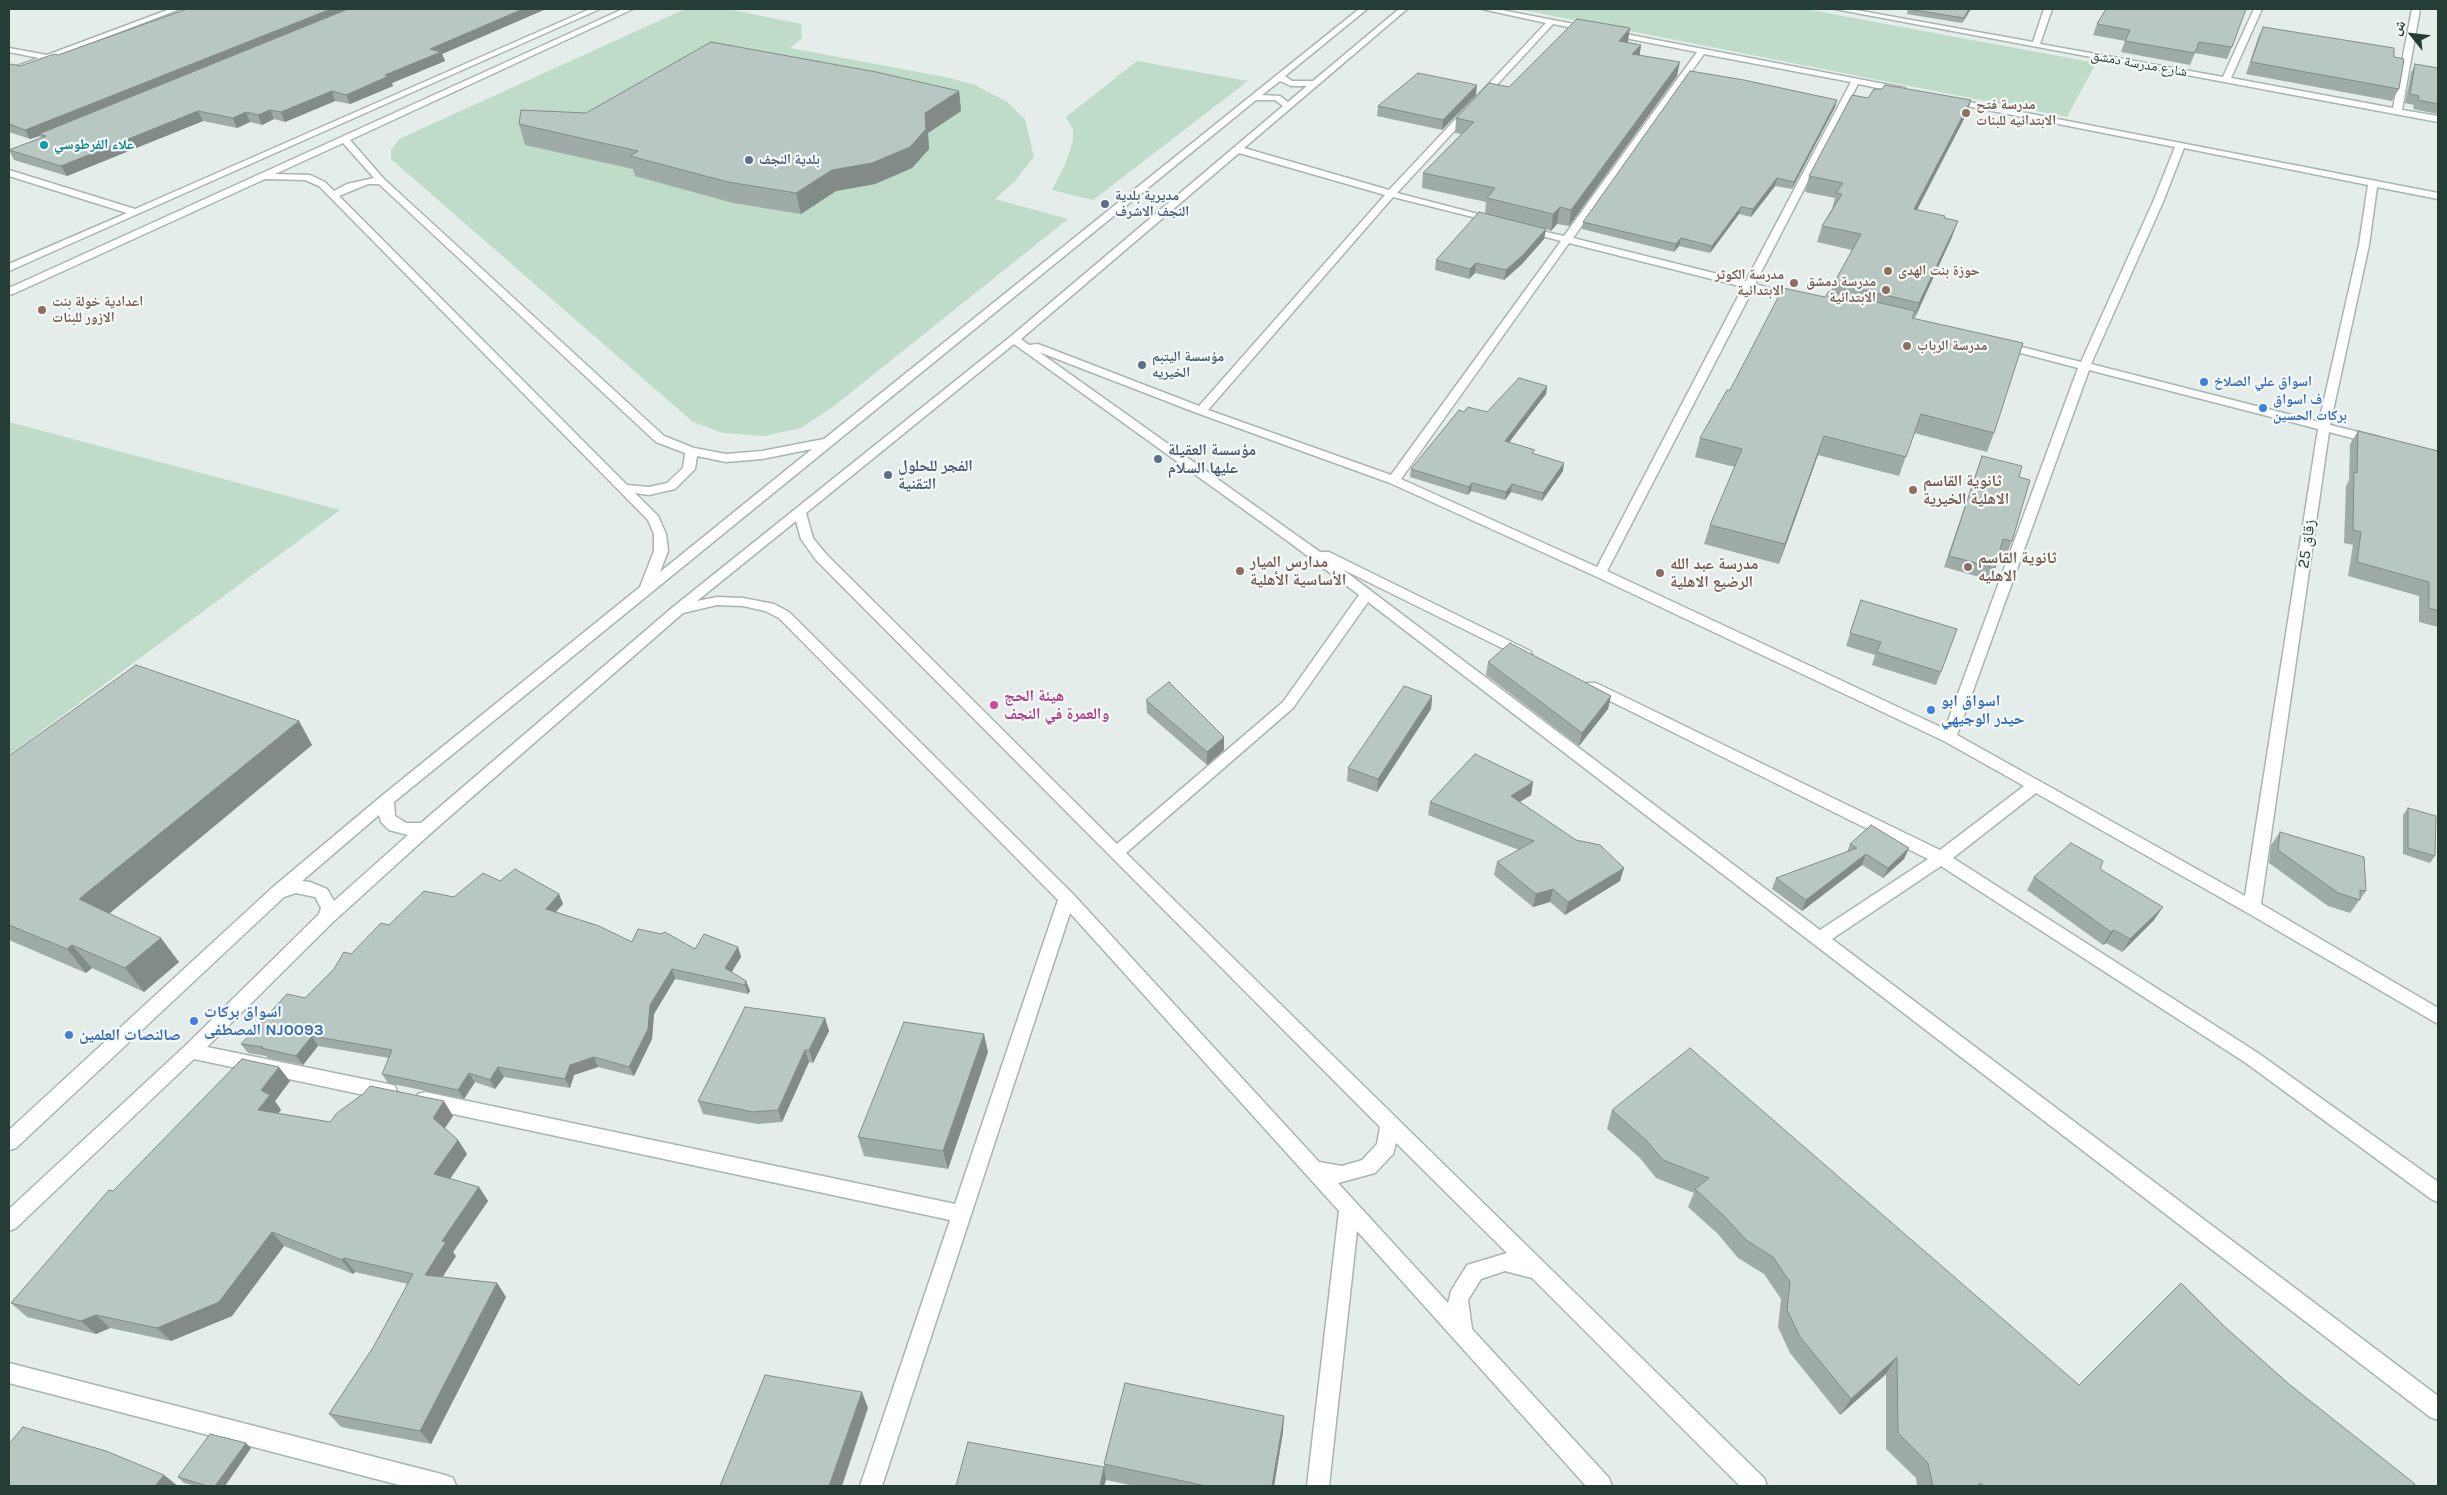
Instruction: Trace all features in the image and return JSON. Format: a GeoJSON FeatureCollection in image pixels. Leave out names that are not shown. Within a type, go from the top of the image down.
{"type":"FeatureCollection","features":[{"type":"Feature","properties":{"kind":"street"},"geometry":{"type":"LineString","coordinates":[[9,72],[176,9]]}},
{"type":"Feature","properties":{"kind":"street"},"geometry":{"type":"LineString","coordinates":[[9,268],[596,9]]}},
{"type":"Feature","properties":{"kind":"street"},"geometry":{"type":"LineString","coordinates":[[9,292],[629,9]]}},
{"type":"Feature","properties":{"kind":"street"},"geometry":{"type":"LineString","coordinates":[[9,1142],[279,891],[388,798],[1363,9]]}},
{"type":"Feature","properties":{"kind":"street"},"geometry":{"type":"LineString","coordinates":[[9,1222],[191,1050],[327,917],[425,829],[678,610],[1014,338],[1403,9]]}},
{"type":"Feature","properties":{"kind":"street"},"geometry":{"type":"LineString","coordinates":[[1486,9],[1913,92]]}},
{"type":"Feature","properties":{"kind":"street","name":"شارع مدرسة دمشق"},"geometry":{"type":"LineString","coordinates":[[1840,9],[2438,119]]}},
{"type":"Feature","properties":{"kind":"street"},"geometry":{"type":"LineString","coordinates":[[1886,17],[1890,9]]}},
{"type":"Feature","properties":{"kind":"street"},"geometry":{"type":"LineString","coordinates":[[2036,45],[2048,9]]}},
{"type":"Feature","properties":{"kind":"street"},"geometry":{"type":"LineString","coordinates":[[2226,80],[2258,9]]}},
{"type":"Feature","properties":{"kind":"street"},"geometry":{"type":"LineString","coordinates":[[2397,111],[2416,9]]}},
{"type":"Feature","properties":{"kind":"street"},"geometry":{"type":"LineString","coordinates":[[1201,411],[1391,194],[1551,22]]}},
{"type":"Feature","properties":{"kind":"street"},"geometry":{"type":"LineString","coordinates":[[9,50],[48,57]]}},
{"type":"Feature","properties":{"kind":"street"},"geometry":{"type":"LineString","coordinates":[[1394,480],[1701,52]]}},
{"type":"Feature","properties":{"kind":"street"},"geometry":{"type":"LineString","coordinates":[[1280,76],[1285,81],[1291,83],[1313,84]]}},
{"type":"Feature","properties":{"kind":"street"},"geometry":{"type":"LineString","coordinates":[[1600,573],[1856,80]]}},
{"type":"Feature","properties":{"kind":"street"},"geometry":{"type":"LineString","coordinates":[[1254,97],[1276,98],[1287,106]]}},
{"type":"Feature","properties":{"kind":"street"},"geometry":{"type":"LineString","coordinates":[[1942,98],[2438,196]]}},
{"type":"Feature","properties":{"kind":"street"},"geometry":{"type":"LineString","coordinates":[[345,139],[381,181],[660,439],[692,450],[726,458],[762,455],[828,442]]}},
{"type":"Feature","properties":{"kind":"street"},"geometry":{"type":"LineString","coordinates":[[1949,737],[2085,365],[2158,202],[2180,146]]}},
{"type":"Feature","properties":{"kind":"street"},"geometry":{"type":"LineString","coordinates":[[1236,149],[1391,194],[1816,302]]}},
{"type":"Feature","properties":{"kind":"street"},"geometry":{"type":"LineString","coordinates":[[9,173],[135,212]]}},
{"type":"Feature","properties":{"kind":"street"},"geometry":{"type":"LineString","coordinates":[[259,177],[307,176],[322,184],[654,518],[660,534],[661,550],[646,589]]}},
{"type":"Feature","properties":{"kind":"street"},"geometry":{"type":"LineString","coordinates":[[333,195],[350,186],[367,181],[381,181]]}},
{"type":"Feature","properties":{"kind":"street","name":"زقاق 25"},"geometry":{"type":"LineString","coordinates":[[2252,907],[2324,426],[2364,246],[2373,183]]}},
{"type":"Feature","properties":{"kind":"street"},"geometry":{"type":"LineString","coordinates":[[1014,338],[1201,411],[1394,480],[1600,573],[1949,737],[2252,907],[2438,1017]]}},
{"type":"Feature","properties":{"kind":"street"},"geometry":{"type":"LineString","coordinates":[[1014,338],[1298,542],[1366,596],[2438,1409]]}},
{"type":"Feature","properties":{"kind":"street"},"geometry":{"type":"LineString","coordinates":[[1989,342],[2391,444]]}},
{"type":"Feature","properties":{"kind":"street"},"geometry":{"type":"LineString","coordinates":[[624,488],[649,491],[671,486],[689,469],[692,450]]}},
{"type":"Feature","properties":{"kind":"street"},"geometry":{"type":"LineString","coordinates":[[800,513],[807,539],[822,557],[1116,853],[1756,1486]]}},
{"type":"Feature","properties":{"kind":"street"},"geometry":{"type":"LineString","coordinates":[[1298,542],[1539,661]]}},
{"type":"Feature","properties":{"kind":"street"},"geometry":{"type":"LineString","coordinates":[[1116,853],[1288,705],[1366,596]]}},
{"type":"Feature","properties":{"kind":"street"},"geometry":{"type":"LineString","coordinates":[[678,610],[718,601],[743,602],[769,607],[784,615],[1067,898],[1601,1486]]}},
{"type":"Feature","properties":{"kind":"street"},"geometry":{"type":"LineString","coordinates":[[1575,678],[1941,858],[2252,1058],[2438,1193]]}},
{"type":"Feature","properties":{"kind":"street"},"geometry":{"type":"LineString","coordinates":[[1819,940],[1941,858],[2035,785]]}},
{"type":"Feature","properties":{"kind":"street"},"geometry":{"type":"LineString","coordinates":[[388,798],[385,804],[387,818],[395,826],[406,829],[425,829]]}},
{"type":"Feature","properties":{"kind":"street"},"geometry":{"type":"LineString","coordinates":[[279,891],[296,887],[310,888],[321,893],[329,908],[327,917]]}},
{"type":"Feature","properties":{"kind":"street"},"geometry":{"type":"LineString","coordinates":[[871,1486],[1067,898]]}},
{"type":"Feature","properties":{"kind":"street"},"geometry":{"type":"LineString","coordinates":[[191,1050],[962,1214]]}},
{"type":"Feature","properties":{"kind":"street"},"geometry":{"type":"LineString","coordinates":[[1314,1170],[1342,1175],[1368,1167],[1386,1148],[1390,1125]]}},
{"type":"Feature","properties":{"kind":"street"},"geometry":{"type":"LineString","coordinates":[[1318,1486],[1349,1210]]}},
{"type":"Feature","properties":{"kind":"street"},"geometry":{"type":"LineString","coordinates":[[1462,1332],[1458,1298],[1474,1272],[1505,1262],[1539,1270]]}},
{"type":"Feature","properties":{"kind":"street"},"geometry":{"type":"LineString","coordinates":[[9,1374],[445,1486]]}},
{"type":"Feature","properties":{"kind":"green space"},"geometry":{"type":"Polygon","coordinates":[[[685,9],[728,9],[801,24],[802,38],[790,48],[950,78],[975,85],[1007,102],[1025,119],[1034,157],[1014,182],[995,199],[1068,219],[834,406],[801,428],[764,436],[723,433],[693,422],[391,159],[391,150],[399,139],[685,9]]]}},
{"type":"Feature","properties":{"kind":"green space"},"geometry":{"type":"Polygon","coordinates":[[[1518,9],[1805,9],[2096,63],[2067,117],[1518,9]]]}},
{"type":"Feature","properties":{"kind":"green space"},"geometry":{"type":"Polygon","coordinates":[[[1137,61],[1248,81],[1093,200],[1052,190],[1065,165],[1073,140],[1073,129],[1066,117],[1137,61]]]}},
{"type":"Feature","properties":{"kind":"green space"},"geometry":{"type":"Polygon","coordinates":[[[9,422],[340,510],[9,755],[9,422]]]}},
{"type":"Feature","properties":{"kind":"building"},"geometry":{"type":"Polygon","coordinates":[[[187,9],[331,9],[25,130],[9,124],[9,65],[20,66],[54,54],[58,55],[187,9]]]}},
{"type":"Feature","properties":{"kind":"building"},"geometry":{"type":"Polygon","coordinates":[[[348,9],[523,9],[430,49],[441,52],[385,75],[389,76],[346,95],[332,91],[281,112],[270,110],[258,115],[246,112],[233,118],[198,111],[61,166],[9,150],[46,136],[39,134],[348,9]]]}},
{"type":"Feature","properties":{"kind":"building"},"geometry":{"type":"Polygon","coordinates":[[[1908,9],[1969,9],[1964,18],[1908,9]]]}},
{"type":"Feature","properties":{"kind":"building"},"geometry":{"type":"Polygon","coordinates":[[[2106,9],[2246,9],[2232,47],[2199,42],[2195,53],[2125,41],[2130,30],[2097,24],[2106,9]]]}},
{"type":"Feature","properties":{"kind":"building"},"geometry":{"type":"Polygon","coordinates":[[[1577,19],[1630,28],[1619,41],[1641,45],[1632,54],[1680,62],[1571,210],[1560,207],[1553,214],[1487,198],[1495,188],[1423,173],[1474,122],[1456,118],[1489,83],[1509,87],[1577,19]]]}},
{"type":"Feature","properties":{"kind":"building"},"geometry":{"type":"Polygon","coordinates":[[[2263,27],[2394,48],[2394,57],[2404,59],[2399,89],[2251,62],[2263,27]]]}},
{"type":"Feature","properties":{"kind":"building"},"geometry":{"type":"Polygon","coordinates":[[[711,42],[876,72],[959,91],[925,113],[926,129],[910,147],[872,163],[832,170],[796,193],[728,182],[630,156],[638,151],[519,124],[521,110],[586,113],[711,42]]]}},
{"type":"Feature","properties":{"kind":"building"},"geometry":{"type":"Polygon","coordinates":[[[2415,64],[2438,68],[2438,104],[2418,100],[2419,96],[2410,94],[2415,64]]]}},
{"type":"Feature","properties":{"kind":"building"},"geometry":{"type":"Polygon","coordinates":[[[1690,71],[1744,80],[1837,100],[1794,182],[1777,178],[1753,209],[1741,207],[1712,246],[1681,238],[1676,244],[1583,222],[1690,71]]]}},
{"type":"Feature","properties":{"kind":"building"},"geometry":{"type":"Polygon","coordinates":[[[1418,73],[1477,85],[1443,120],[1378,106],[1418,73]]]}},
{"type":"Feature","properties":{"kind":"building"},"geometry":{"type":"Polygon","coordinates":[[[1885,85],[1971,100],[1914,209],[1958,221],[1919,303],[1834,283],[1861,234],[1822,226],[1842,194],[1836,193],[1843,183],[1809,176],[1852,95],[1868,98],[1874,89],[1882,89],[1885,85]]]}},
{"type":"Feature","properties":{"kind":"building"},"geometry":{"type":"Polygon","coordinates":[[[1479,212],[1546,229],[1523,255],[1506,270],[1476,263],[1470,269],[1436,260],[1479,212]]]}},
{"type":"Feature","properties":{"kind":"building"},"geometry":{"type":"Polygon","coordinates":[[[1783,288],[1825,297],[1829,291],[1915,311],[1912,318],[2023,343],[1994,433],[1921,414],[1906,457],[1824,436],[1785,544],[1710,525],[1742,449],[1700,438],[1727,390],[1730,390],[1783,288]]]}},
{"type":"Feature","properties":{"kind":"building"},"geometry":{"type":"Polygon","coordinates":[[[1519,378],[1547,386],[1505,441],[1535,450],[1532,453],[1564,463],[1543,493],[1512,484],[1506,492],[1472,483],[1469,487],[1411,469],[1459,410],[1464,412],[1468,407],[1487,412],[1519,378]]]}},
{"type":"Feature","properties":{"kind":"building"},"geometry":{"type":"Polygon","coordinates":[[[2358,431],[2438,451],[2438,611],[2429,608],[2429,582],[2357,562],[2361,532],[2353,530],[2354,472],[2357,473],[2358,431]]]}},
{"type":"Feature","properties":{"kind":"building"},"geometry":{"type":"Polygon","coordinates":[[[1982,456],[2022,466],[2019,477],[2030,480],[2012,541],[2003,539],[1995,568],[1949,556],[1982,456]]]}},
{"type":"Feature","properties":{"kind":"building"},"geometry":{"type":"Polygon","coordinates":[[[1861,600],[1957,629],[1941,672],[1877,652],[1881,642],[1850,633],[1861,600]]]}},
{"type":"Feature","properties":{"kind":"building"},"geometry":{"type":"Polygon","coordinates":[[[1510,643],[1611,696],[1582,733],[1488,662],[1510,643]]]}},
{"type":"Feature","properties":{"kind":"building"},"geometry":{"type":"Polygon","coordinates":[[[136,665],[299,721],[79,899],[161,938],[125,968],[72,945],[67,949],[9,925],[9,756],[136,665]]]}},
{"type":"Feature","properties":{"kind":"building"},"geometry":{"type":"Polygon","coordinates":[[[1169,682],[1224,737],[1207,752],[1146,700],[1169,682]]]}},
{"type":"Feature","properties":{"kind":"building"},"geometry":{"type":"Polygon","coordinates":[[[1404,686],[1432,696],[1378,779],[1348,768],[1404,686]]]}},
{"type":"Feature","properties":{"kind":"building"},"geometry":{"type":"Polygon","coordinates":[[[1475,754],[1533,782],[1511,796],[1576,840],[1600,845],[1624,868],[1568,902],[1553,889],[1536,894],[1497,862],[1534,841],[1430,802],[1475,754]]]}},
{"type":"Feature","properties":{"kind":"building"},"geometry":{"type":"Polygon","coordinates":[[[2408,808],[2436,816],[2435,856],[2408,848],[2408,808]]]}},
{"type":"Feature","properties":{"kind":"building"},"geometry":{"type":"Polygon","coordinates":[[[1871,825],[1909,848],[1888,868],[1866,854],[1806,900],[1776,878],[1857,848],[1850,844],[1871,825]]]}},
{"type":"Feature","properties":{"kind":"building"},"geometry":{"type":"Polygon","coordinates":[[[2280,832],[2364,857],[2366,891],[2360,890],[2360,900],[2338,893],[2278,850],[2280,832]]]}},
{"type":"Feature","properties":{"kind":"building"},"geometry":{"type":"Polygon","coordinates":[[[2071,843],[2103,861],[2100,869],[2163,907],[2130,939],[2114,930],[2111,932],[2034,877],[2071,843]]]}},
{"type":"Feature","properties":{"kind":"building"},"geometry":{"type":"Polygon","coordinates":[[[515,869],[559,894],[546,909],[599,926],[632,942],[638,929],[661,934],[665,932],[695,949],[704,934],[738,947],[725,968],[746,981],[745,985],[672,969],[650,1005],[648,1029],[629,1067],[594,1057],[570,1065],[565,1079],[498,1067],[490,1080],[469,1073],[458,1090],[382,1074],[392,1050],[312,1036],[296,1056],[261,1048],[263,1047],[241,1044],[287,994],[305,998],[334,969],[344,952],[351,954],[381,923],[389,925],[424,891],[454,897],[483,873],[500,881],[515,869]]]}},
{"type":"Feature","properties":{"kind":"building"},"geometry":{"type":"Polygon","coordinates":[[[745,1007],[825,1018],[809,1050],[805,1050],[778,1110],[753,1112],[698,1101],[745,1007]]]}},
{"type":"Feature","properties":{"kind":"building"},"geometry":{"type":"Polygon","coordinates":[[[904,1022],[984,1034],[943,1151],[858,1137],[904,1022]]]}},
{"type":"Feature","properties":{"kind":"building"},"geometry":{"type":"Polygon","coordinates":[[[1690,1048],[2079,1385],[2181,1283],[2225,1327],[2290,1385],[2415,1484],[2413,1486],[1984,1486],[1981,1483],[1977,1486],[1933,1486],[1928,1463],[1898,1433],[1897,1357],[1851,1399],[1800,1337],[1787,1310],[1790,1282],[1773,1257],[1746,1240],[1695,1189],[1709,1178],[1663,1160],[1646,1140],[1612,1110],[1690,1048]]]}},
{"type":"Feature","properties":{"kind":"building"},"geometry":{"type":"Polygon","coordinates":[[[242,1059],[279,1067],[261,1090],[270,1095],[258,1110],[330,1122],[337,1113],[363,1094],[370,1086],[444,1101],[433,1118],[458,1140],[434,1174],[479,1187],[442,1241],[446,1242],[425,1275],[497,1283],[420,1431],[329,1414],[374,1346],[413,1274],[344,1258],[342,1260],[272,1232],[219,1302],[157,1328],[96,1315],[81,1321],[11,1303],[109,1190],[113,1191],[242,1059]]]}},
{"type":"Feature","properties":{"kind":"building"},"geometry":{"type":"Polygon","coordinates":[[[765,1375],[862,1392],[829,1486],[720,1486],[765,1375]]]}},
{"type":"Feature","properties":{"kind":"building"},"geometry":{"type":"Polygon","coordinates":[[[1125,1383],[1284,1416],[1272,1486],[1206,1486],[1104,1464],[1125,1383]]]}},
{"type":"Feature","properties":{"kind":"building"},"geometry":{"type":"Polygon","coordinates":[[[23,1427],[106,1451],[164,1475],[155,1486],[9,1486],[9,1444],[23,1427]]]}},
{"type":"Feature","properties":{"kind":"building"},"geometry":{"type":"Polygon","coordinates":[[[210,1434],[246,1443],[215,1486],[207,1486],[178,1477],[210,1434]]]}},
{"type":"Feature","properties":{"kind":"building"},"geometry":{"type":"Polygon","coordinates":[[[968,1442],[1104,1467],[1100,1486],[956,1486],[968,1442]]]}},
{"type":"Feature","properties":{"kind":"place","name":"مدرسة فتح الابتدائيه للبنات"},"geometry":{"type":"Point","coordinates":[1966,113]}},
{"type":"Feature","properties":{"kind":"place","name":"علاء الفرطوسي"},"geometry":{"type":"Point","coordinates":[44,145]}},
{"type":"Feature","properties":{"kind":"place","name":"بلدية النجف"},"geometry":{"type":"Point","coordinates":[749,160]}},
{"type":"Feature","properties":{"kind":"place","name":"مديرية بلدية النجف الاشرف"},"geometry":{"type":"Point","coordinates":[1105,204]}},
{"type":"Feature","properties":{"kind":"place","name":"حوزة بنت الهدى"},"geometry":{"type":"Point","coordinates":[1888,271]}},
{"type":"Feature","properties":{"kind":"place","name":"مدرسة الكوثر الابتدائية"},"geometry":{"type":"Point","coordinates":[1794,283]}},
{"type":"Feature","properties":{"kind":"place","name":"مدرسة دمشق الابتدائية"},"geometry":{"type":"Point","coordinates":[1886,290]}},
{"type":"Feature","properties":{"kind":"place","name":"اعدادية خولة بنت الازور للبنات"},"geometry":{"type":"Point","coordinates":[42,310]}},
{"type":"Feature","properties":{"kind":"place","name":"مدرسة الرباب"},"geometry":{"type":"Point","coordinates":[1907,346]}},
{"type":"Feature","properties":{"kind":"place","name":"مؤسسة اليتبم الخيريه"},"geometry":{"type":"Point","coordinates":[1142,365]}},
{"type":"Feature","properties":{"kind":"place","name":"اسواق علي الصلاخ"},"geometry":{"type":"Point","coordinates":[2204,382]}},
{"type":"Feature","properties":{"kind":"place","name":"ف اسواق بركات الحسين"},"geometry":{"type":"Point","coordinates":[2263,408]}},
{"type":"Feature","properties":{"kind":"place","name":"مؤسسة العقيلة عليها السلام"},"geometry":{"type":"Point","coordinates":[1158,459]}},
{"type":"Feature","properties":{"kind":"place","name":"الفجر للحلول التقنية"},"geometry":{"type":"Point","coordinates":[888,475]}},
{"type":"Feature","properties":{"kind":"place","name":"ثانوية القاسم الاهلية الخيرية"},"geometry":{"type":"Point","coordinates":[1913,490]}},
{"type":"Feature","properties":{"kind":"place","name":"ثانوية القاسم الاهليه"},"geometry":{"type":"Point","coordinates":[1968,567]}},
{"type":"Feature","properties":{"kind":"place","name":"مدارس الميار الأساسية الأهلية"},"geometry":{"type":"Point","coordinates":[1240,571]}},
{"type":"Feature","properties":{"kind":"place","name":"مدرسة عبد الله الرضيع الاهلية"},"geometry":{"type":"Point","coordinates":[1660,573]}},
{"type":"Feature","properties":{"kind":"place","name":"هيئة الحج والعمرة في النجف"},"geometry":{"type":"Point","coordinates":[994,705]}},
{"type":"Feature","properties":{"kind":"place","name":"اسواق ابو حيدر الوجيهي"},"geometry":{"type":"Point","coordinates":[1931,710]}},
{"type":"Feature","properties":{"kind":"place","name":"اسواق بركات المصطفى NJ0093"},"geometry":{"type":"Point","coordinates":[194,1021]}},
{"type":"Feature","properties":{"kind":"place","name":"صالنصات العلمين"},"geometry":{"type":"Point","coordinates":[69,1035]}}]}
